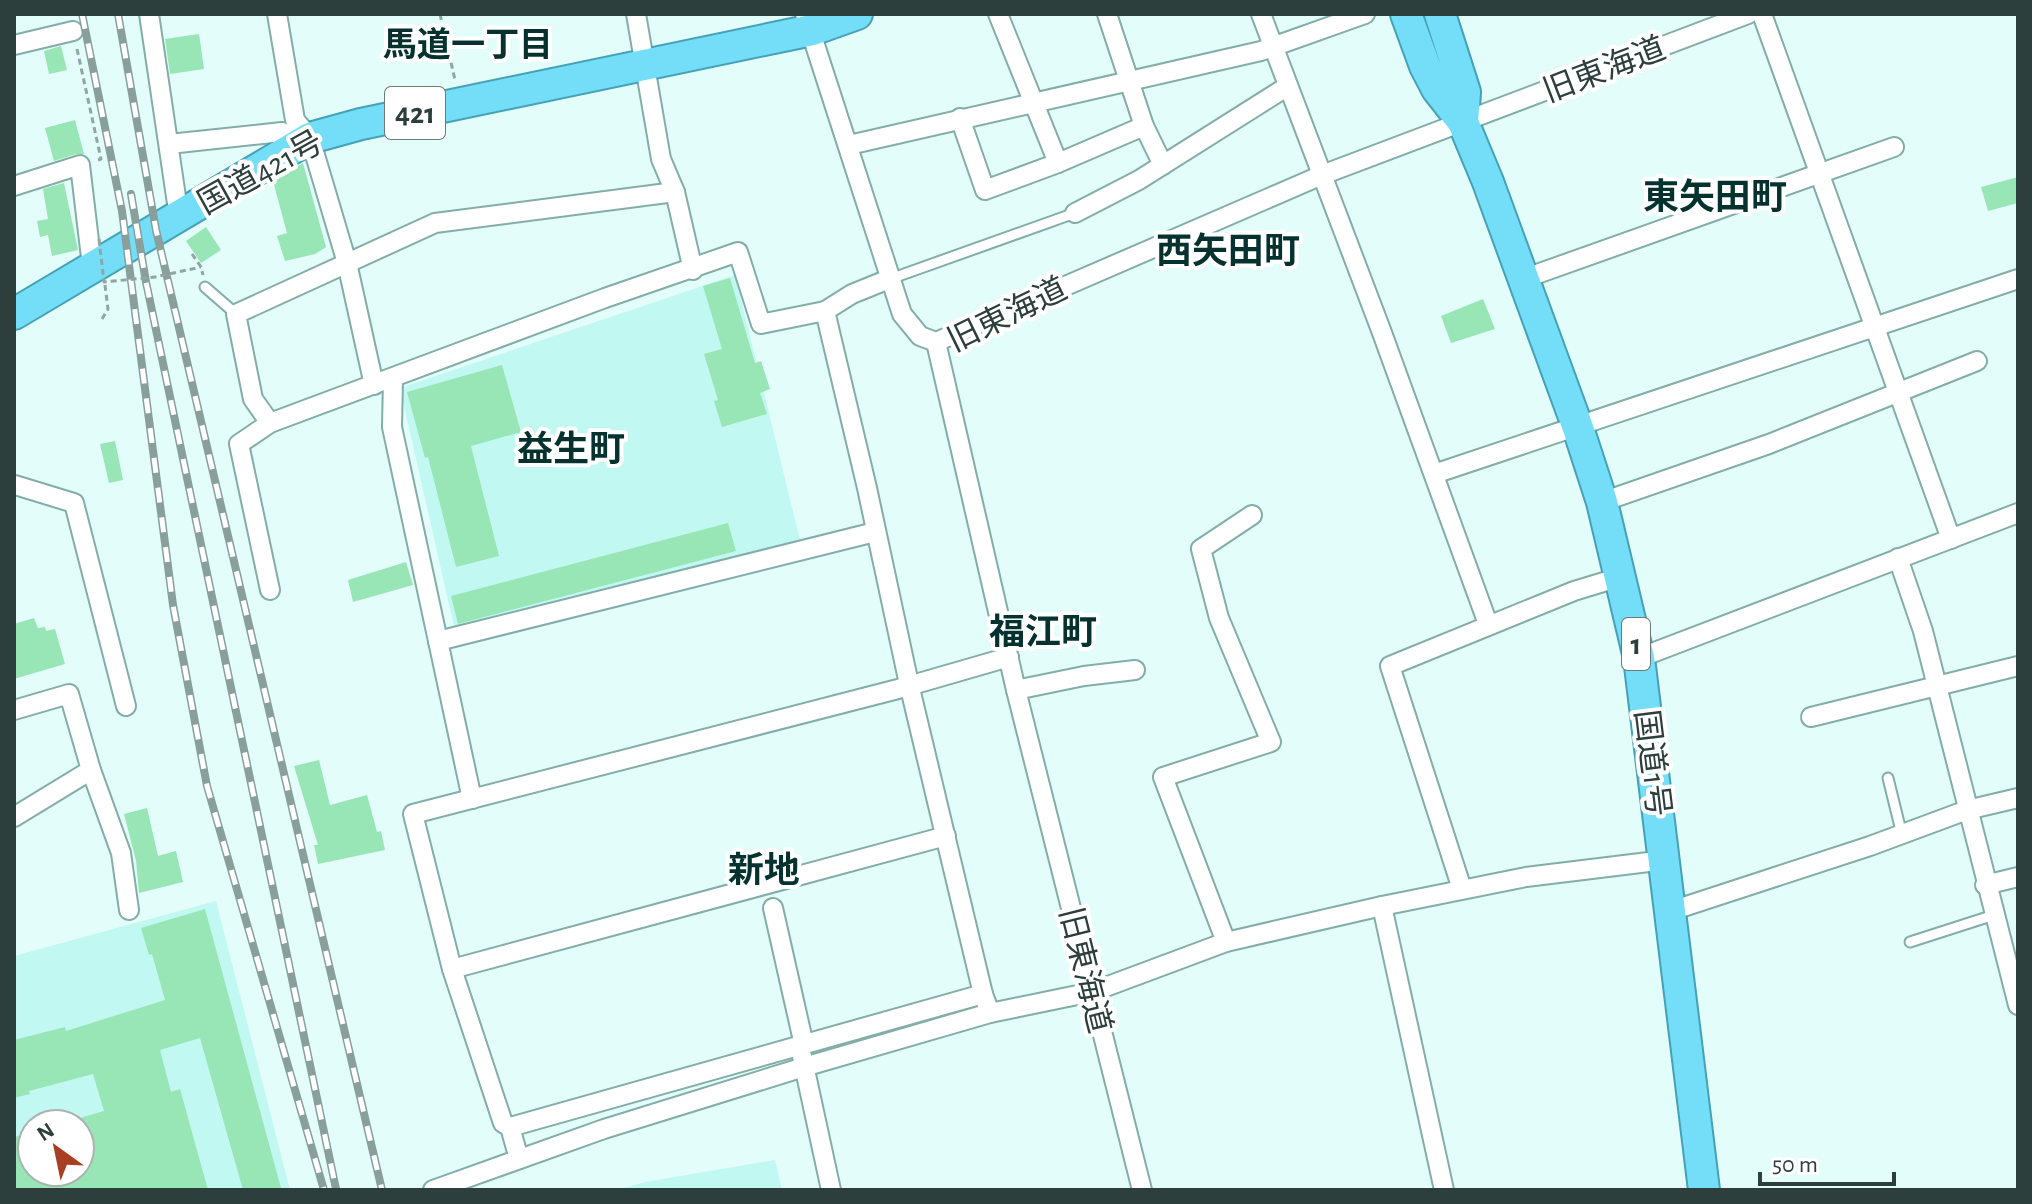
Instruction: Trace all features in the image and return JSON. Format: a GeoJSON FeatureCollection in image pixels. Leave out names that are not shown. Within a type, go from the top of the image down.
{"type":"FeatureCollection","features":[{"type":"Feature","properties":{"kind":"highway","name":"国道421号"},"geometry":{"type":"LineString","coordinates":[[14,314],[306,140],[361,124],[646,65],[809,22],[857,14]]}},
{"type":"Feature","properties":{"kind":"highway","name":"国道1号"},"geometry":{"type":"LineString","coordinates":[[1406,14],[1437,89],[1463,122],[1578,428],[1602,502],[1639,658],[1704,1190]]}},
{"type":"Feature","properties":{"kind":"highway","name":"国道1号"},"geometry":{"type":"LineString","coordinates":[[1440,14],[1465,92],[1463,122]]}},
{"type":"Feature","properties":{"kind":"street"},"geometry":{"type":"LineString","coordinates":[[149,14],[179,217]]}},
{"type":"Feature","properties":{"kind":"street"},"geometry":{"type":"LineString","coordinates":[[277,14],[295,120],[306,140],[347,263],[374,385]]}},
{"type":"Feature","properties":{"kind":"street"},"geometry":{"type":"LineString","coordinates":[[636,14],[661,159],[675,192],[693,270]]}},
{"type":"Feature","properties":{"kind":"street"},"geometry":{"type":"LineString","coordinates":[[998,14],[1058,163]]}},
{"type":"Feature","properties":{"kind":"street"},"geometry":{"type":"LineString","coordinates":[[1107,14],[1144,126],[1163,165]]}},
{"type":"Feature","properties":{"kind":"street"},"geometry":{"type":"LineString","coordinates":[[1261,14],[1488,624]]}},
{"type":"Feature","properties":{"kind":"street"},"geometry":{"type":"LineString","coordinates":[[849,145],[1274,48],[1365,14]]}},
{"type":"Feature","properties":{"kind":"street","name":"旧東海道"},"geometry":{"type":"LineString","coordinates":[[1142,1190],[1016,690],[936,342],[1322,175],[1748,14]]}},
{"type":"Feature","properties":{"kind":"street"},"geometry":{"type":"LineString","coordinates":[[1762,14],[1951,539]]}},
{"type":"Feature","properties":{"kind":"street"},"geometry":{"type":"LineString","coordinates":[[809,22],[902,314],[920,336],[936,342]]}},
{"type":"Feature","properties":{"kind":"street"},"geometry":{"type":"LineString","coordinates":[[14,45],[73,31]]}},
{"type":"Feature","properties":{"kind":"street"},"geometry":{"type":"LineString","coordinates":[[1075,213],[1163,165],[1288,86]]}},
{"type":"Feature","properties":{"kind":"street"},"geometry":{"type":"LineString","coordinates":[[960,118],[985,190],[1144,126]]}},
{"type":"Feature","properties":{"kind":"street"},"geometry":{"type":"LineString","coordinates":[[169,144],[282,132],[306,140]]}},
{"type":"Feature","properties":{"kind":"street"},"geometry":{"type":"LineString","coordinates":[[1523,279],[1894,147]]}},
{"type":"Feature","properties":{"kind":"street"},"geometry":{"type":"LineString","coordinates":[[14,186],[80,165],[98,262]]}},
{"type":"Feature","properties":{"kind":"street"},"geometry":{"type":"LineString","coordinates":[[270,423],[253,399],[236,314],[435,223],[675,192]]}},
{"type":"Feature","properties":{"kind":"street"},"geometry":{"type":"LineString","coordinates":[[270,590],[239,444],[270,423],[605,298],[738,252],[761,324],[825,311],[852,294],[889,279]]}},
{"type":"Feature","properties":{"kind":"street"},"geometry":{"type":"LineString","coordinates":[[1434,474],[2018,279]]}},
{"type":"Feature","properties":{"kind":"street"},"geometry":{"type":"LineString","coordinates":[[825,311],[909,684],[990,1013]]}},
{"type":"Feature","properties":{"kind":"street"},"geometry":{"type":"LineString","coordinates":[[1602,502],[1769,444],[1977,361]]}},
{"type":"Feature","properties":{"kind":"street"},"geometry":{"type":"LineString","coordinates":[[393,379],[392,427],[472,799]]}},
{"type":"Feature","properties":{"kind":"street"},"geometry":{"type":"LineString","coordinates":[[14,484],[74,503],[126,706]]}},
{"type":"Feature","properties":{"kind":"street"},"geometry":{"type":"LineString","coordinates":[[1639,658],[2018,513]]}},
{"type":"Feature","properties":{"kind":"street"},"geometry":{"type":"LineString","coordinates":[[1226,942],[1163,777],[1271,742],[1219,618],[1201,549],[1252,515]]}},
{"type":"Feature","properties":{"kind":"street"},"geometry":{"type":"LineString","coordinates":[[438,641],[875,532]]}},
{"type":"Feature","properties":{"kind":"street"},"geometry":{"type":"LineString","coordinates":[[1898,558],[1923,631],[1985,885],[2011,957],[2018,1005]]}},
{"type":"Feature","properties":{"kind":"street"},"geometry":{"type":"LineString","coordinates":[[1462,889],[1390,666],[1488,624],[1620,577]]}},
{"type":"Feature","properties":{"kind":"street"},"geometry":{"type":"LineString","coordinates":[[519,1159],[510,1127],[503,1123],[452,969],[413,814],[1009,657]]}},
{"type":"Feature","properties":{"kind":"street"},"geometry":{"type":"LineString","coordinates":[[1811,717],[2018,666]]}},
{"type":"Feature","properties":{"kind":"street"},"geometry":{"type":"LineString","coordinates":[[1016,690],[1084,676],[1135,670]]}},
{"type":"Feature","properties":{"kind":"street"},"geometry":{"type":"LineString","coordinates":[[14,710],[69,694],[91,770],[121,853],[129,910]]}},
{"type":"Feature","properties":{"kind":"street"},"geometry":{"type":"LineString","coordinates":[[14,817],[91,770]]}},
{"type":"Feature","properties":{"kind":"street"},"geometry":{"type":"LineString","coordinates":[[1671,911],[1902,835],[1967,810],[2018,798]]}},
{"type":"Feature","properties":{"kind":"street"},"geometry":{"type":"LineString","coordinates":[[452,969],[946,836]]}},
{"type":"Feature","properties":{"kind":"street"},"geometry":{"type":"LineString","coordinates":[[433,1190],[604,1129],[804,1067],[990,1013],[1092,992],[1226,942],[1526,877],[1665,860]]}},
{"type":"Feature","properties":{"kind":"street"},"geometry":{"type":"LineString","coordinates":[[1985,885],[2018,877]]}},
{"type":"Feature","properties":{"kind":"street"},"geometry":{"type":"LineString","coordinates":[[1382,906],[1444,1190]]}},
{"type":"Feature","properties":{"kind":"street"},"geometry":{"type":"LineString","coordinates":[[773,908],[831,1190]]}},
{"type":"Feature","properties":{"kind":"street"},"geometry":{"type":"LineString","coordinates":[[510,1127],[983,994]]}},
{"type":"Feature","properties":{"kind":"lane"},"geometry":{"type":"LineString","coordinates":[[889,279],[1075,213]]}},
{"type":"Feature","properties":{"kind":"lane"},"geometry":{"type":"LineString","coordinates":[[205,287],[236,314]]}},
{"type":"Feature","properties":{"kind":"lane"},"geometry":{"type":"LineString","coordinates":[[1888,778],[1902,835]]}},
{"type":"Feature","properties":{"kind":"lane"},"geometry":{"type":"LineString","coordinates":[[1910,942],[1994,915]]}},
{"type":"Feature","properties":{"kind":"path"},"geometry":{"type":"LineString","coordinates":[[440,14],[456,88]]}},
{"type":"Feature","properties":{"kind":"path"},"geometry":{"type":"LineString","coordinates":[[73,31],[101,159],[80,165]]}},
{"type":"Feature","properties":{"kind":"path"},"geometry":{"type":"LineString","coordinates":[[192,254],[201,267],[205,287]]}},
{"type":"Feature","properties":{"kind":"path"},"geometry":{"type":"LineString","coordinates":[[102,319],[108,309],[98,262],[155,277],[201,267]]}},
{"type":"Feature","properties":{"kind":"shaded area"},"geometry":{"type":"Polygon","coordinates":[[[735,275],[800,540],[455,631],[400,388],[735,275]]]}},
{"type":"Feature","properties":{"kind":"shaded area"},"geometry":{"type":"Polygon","coordinates":[[[216,901],[290,1190],[14,1190],[14,956],[216,901]]]}},
{"type":"Feature","properties":{"kind":"shaded area"},"geometry":{"type":"Polygon","coordinates":[[[775,1160],[782,1190],[617,1190],[645,1182],[775,1160]]]}},
{"type":"Feature","properties":{"kind":"building"},"geometry":{"type":"Polygon","coordinates":[[[199,34],[204,69],[170,74],[165,39],[199,34]]]}},
{"type":"Feature","properties":{"kind":"building"},"geometry":{"type":"Polygon","coordinates":[[[61,46],[67,70],[49,74],[44,51],[61,46]]]}},
{"type":"Feature","properties":{"kind":"building"},"geometry":{"type":"Polygon","coordinates":[[[75,120],[84,154],[54,161],[45,128],[75,120]]]}},
{"type":"Feature","properties":{"kind":"building"},"geometry":{"type":"Polygon","coordinates":[[[303,163],[326,247],[315,254],[285,261],[277,236],[287,233],[273,181],[303,163]]]}},
{"type":"Feature","properties":{"kind":"building"},"geometry":{"type":"Polygon","coordinates":[[[2018,177],[2018,203],[1988,211],[1981,187],[2018,177]]]}},
{"type":"Feature","properties":{"kind":"building"},"geometry":{"type":"Polygon","coordinates":[[[64,183],[78,250],[52,256],[48,235],[40,237],[37,221],[48,219],[43,189],[64,183]]]}},
{"type":"Feature","properties":{"kind":"building"},"geometry":{"type":"Polygon","coordinates":[[[206,227],[221,250],[201,263],[186,241],[206,227]]]}},
{"type":"Feature","properties":{"kind":"building"},"geometry":{"type":"Polygon","coordinates":[[[730,278],[755,363],[761,361],[770,389],[760,393],[767,414],[722,427],[714,401],[718,400],[704,354],[722,349],[703,286],[730,278]]]}},
{"type":"Feature","properties":{"kind":"building"},"geometry":{"type":"Polygon","coordinates":[[[1483,299],[1495,329],[1451,343],[1441,316],[1483,299]]]}},
{"type":"Feature","properties":{"kind":"building"},"geometry":{"type":"Polygon","coordinates":[[[502,365],[521,432],[471,446],[499,556],[456,567],[428,457],[425,458],[407,392],[502,365]]]}},
{"type":"Feature","properties":{"kind":"building"},"geometry":{"type":"Polygon","coordinates":[[[115,441],[123,480],[109,483],[100,444],[115,441]]]}},
{"type":"Feature","properties":{"kind":"building"},"geometry":{"type":"Polygon","coordinates":[[[728,523],[736,551],[458,624],[451,596],[728,523]]]}},
{"type":"Feature","properties":{"kind":"building"},"geometry":{"type":"Polygon","coordinates":[[[406,562],[413,585],[353,602],[348,580],[406,562]]]}},
{"type":"Feature","properties":{"kind":"building"},"geometry":{"type":"Polygon","coordinates":[[[34,618],[38,628],[45,627],[46,631],[55,629],[65,664],[14,679],[14,624],[34,618]]]}},
{"type":"Feature","properties":{"kind":"building"},"geometry":{"type":"Polygon","coordinates":[[[319,760],[330,805],[367,795],[385,850],[318,864],[314,845],[318,845],[294,766],[319,760]]]}},
{"type":"Feature","properties":{"kind":"building"},"geometry":{"type":"Polygon","coordinates":[[[147,808],[158,856],[176,851],[183,882],[139,893],[136,861],[124,814],[147,808]]]}},
{"type":"Feature","properties":{"kind":"building"},"geometry":{"type":"Polygon","coordinates":[[[205,909],[281,1188],[243,1190],[200,1038],[160,1050],[171,1092],[180,1089],[208,1190],[14,1190],[16,1136],[16,1188],[96,1188],[96,1113],[104,1111],[93,1074],[14,1098],[14,1040],[65,1027],[66,1031],[165,1000],[141,928],[205,909]]]}},
{"type":"Feature","properties":{"kind":"railway"},"geometry":{"type":"LineString","coordinates":[[82,14],[122,211],[173,605],[207,786],[324,1190]]}},
{"type":"Feature","properties":{"kind":"railway"},"geometry":{"type":"LineString","coordinates":[[118,14],[156,230],[382,1190]]}},
{"type":"Feature","properties":{"kind":"railway"},"geometry":{"type":"LineString","coordinates":[[131,194],[146,282],[336,1189]]}},
{"type":"Feature","properties":{"kind":"district","name":"馬道一丁目"},"geometry":{"type":"Point","coordinates":[468,44]}},
{"type":"Feature","properties":{"kind":"district","name":"東矢田町"},"geometry":{"type":"Point","coordinates":[1715,196]}},
{"type":"Feature","properties":{"kind":"district","name":"西矢田町"},"geometry":{"type":"Point","coordinates":[1228,250]}},
{"type":"Feature","properties":{"kind":"district","name":"益生町"},"geometry":{"type":"Point","coordinates":[571,448]}},
{"type":"Feature","properties":{"kind":"district","name":"福江町"},"geometry":{"type":"Point","coordinates":[1043,631]}},
{"type":"Feature","properties":{"kind":"district","name":"新地"},"geometry":{"type":"Point","coordinates":[764,869]}}]}
